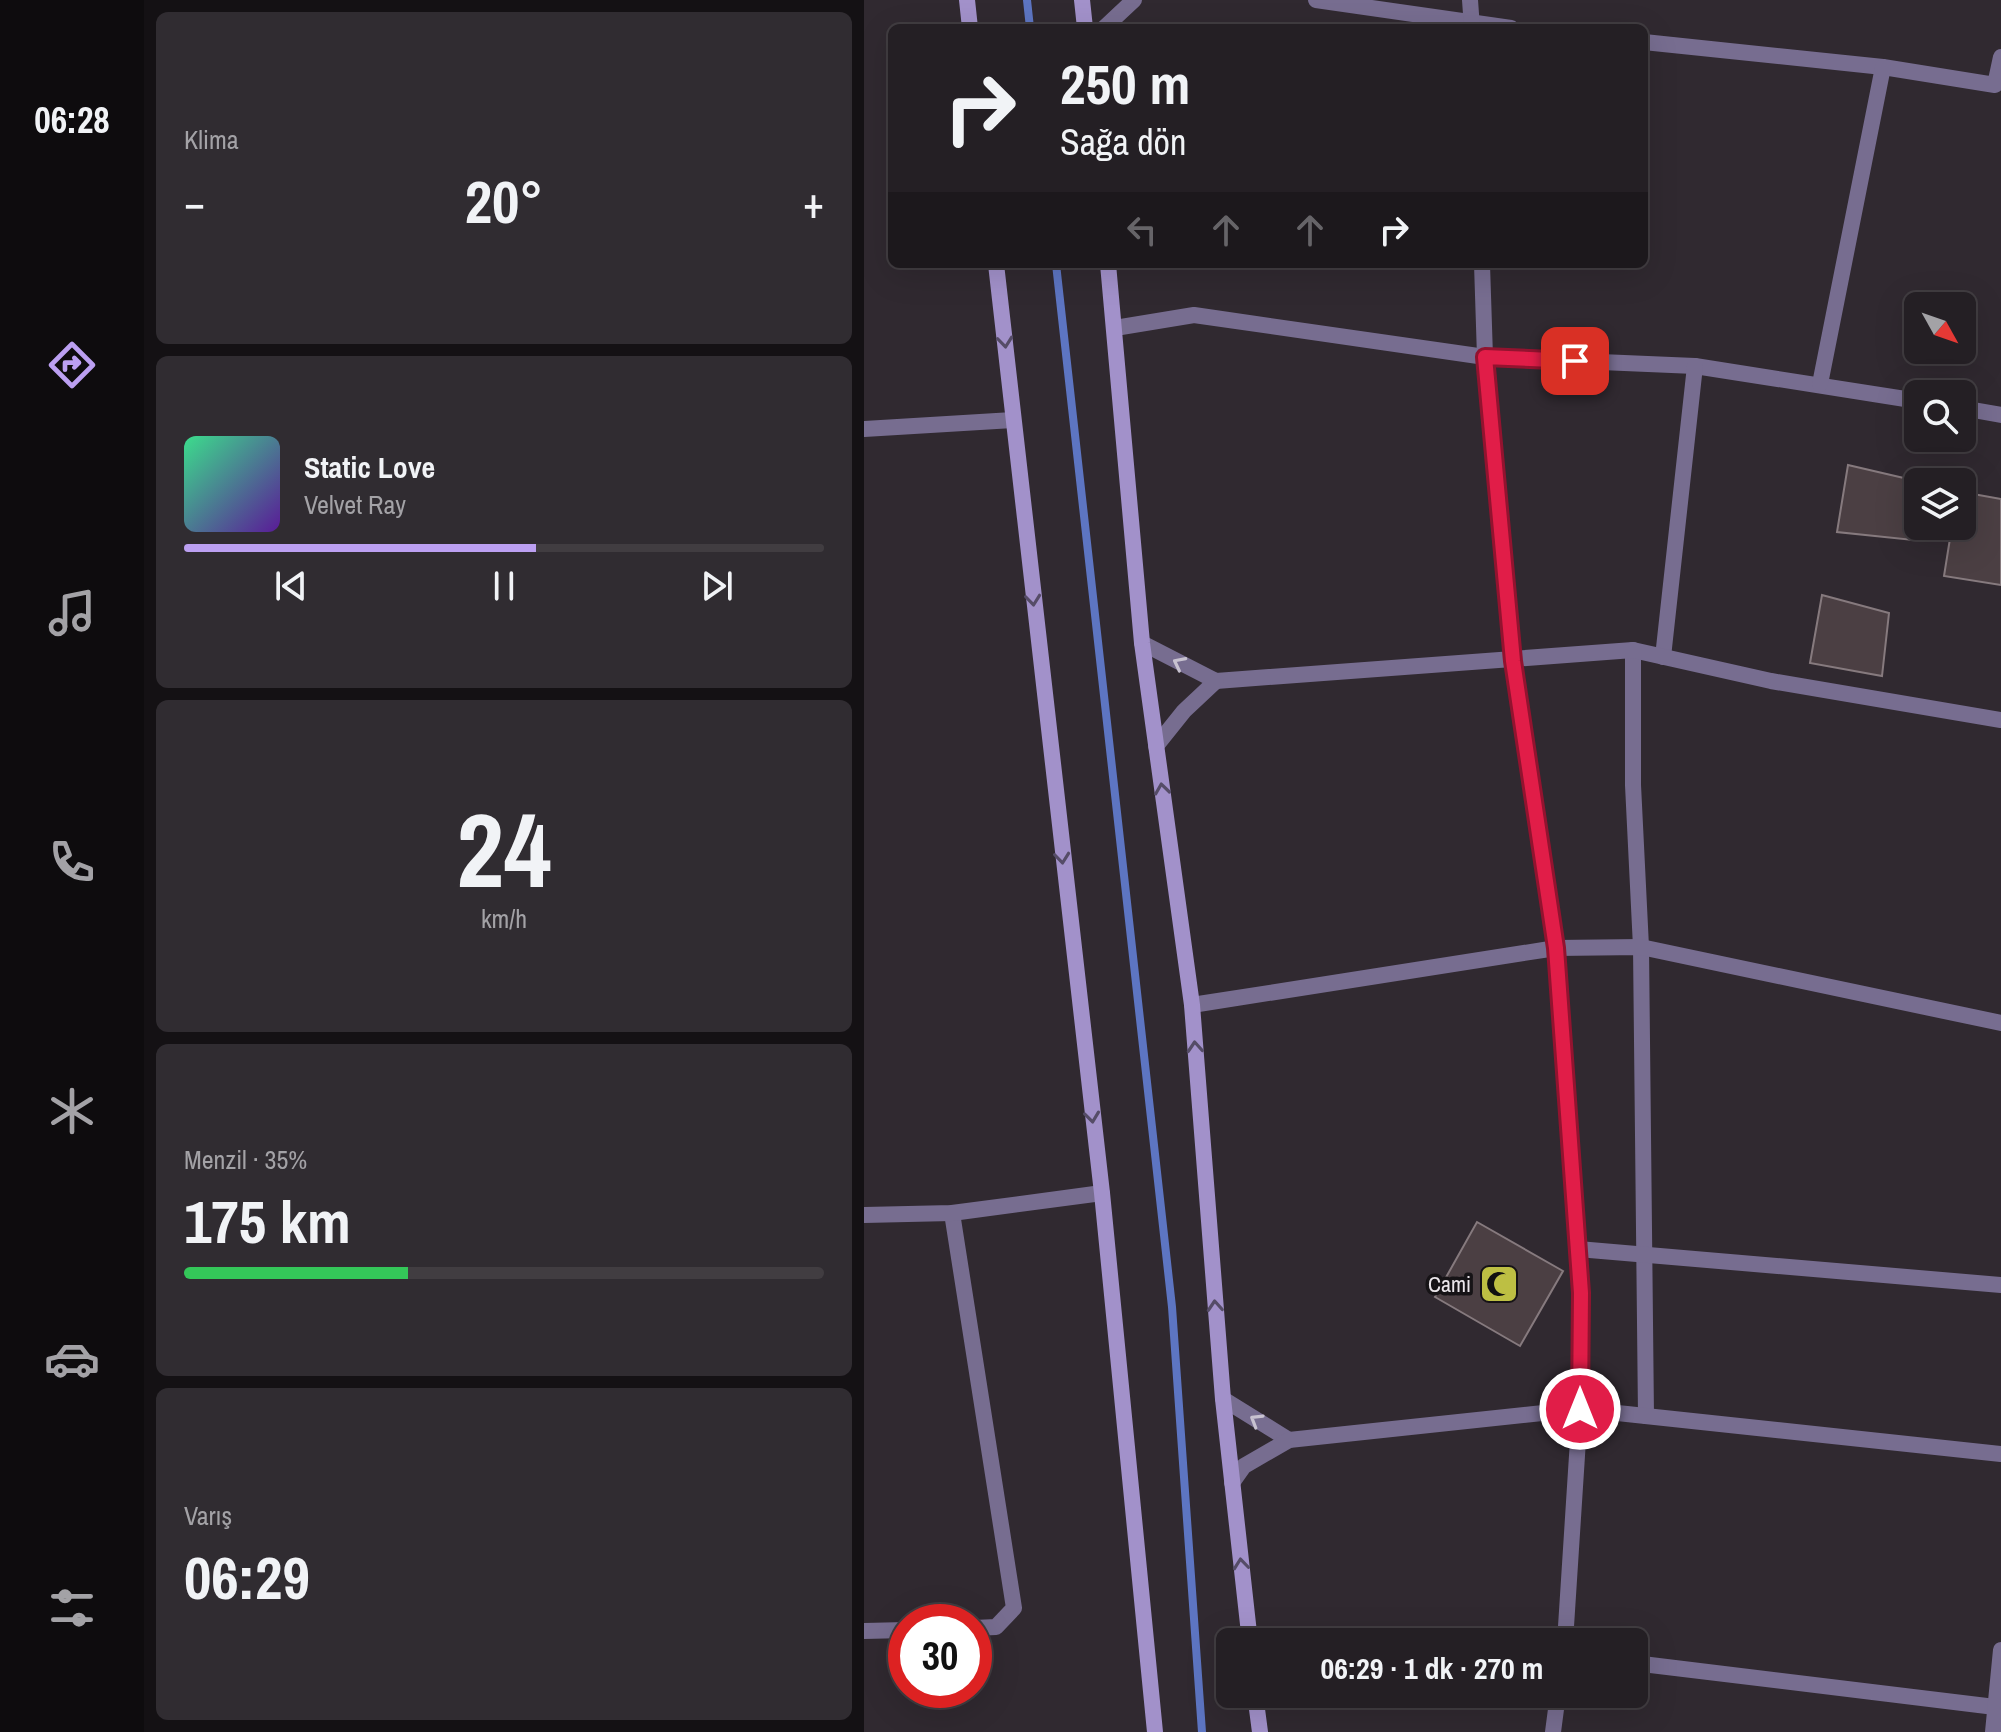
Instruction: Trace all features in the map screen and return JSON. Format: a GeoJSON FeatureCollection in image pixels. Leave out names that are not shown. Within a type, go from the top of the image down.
{"type":"FeatureCollection","features":[{"type":"Feature","properties":{"kind":"main road"},"geometry":{"type":"LineString","coordinates":[[967,0],[970,24]]}},
{"type":"Feature","properties":{"kind":"main road"},"geometry":{"type":"LineString","coordinates":[[1082,0],[1085,24]]}},
{"type":"Feature","properties":{"kind":"main road"},"geometry":{"type":"LineString","coordinates":[[996,268],[1102,1193],[1155,1732]]}},
{"type":"Feature","properties":{"kind":"main road"},"geometry":{"type":"LineString","coordinates":[[1108,268],[1142,643],[1192,1005],[1223,1399],[1248,1628]]}},
{"type":"Feature","properties":{"kind":"main road"},"geometry":{"type":"LineString","coordinates":[[1257,1708],[1260,1732]]}},
{"type":"Feature","properties":{"kind":"street"},"geometry":{"type":"LineString","coordinates":[[1108,24],[1134,0]]}},
{"type":"Feature","properties":{"kind":"street"},"geometry":{"type":"LineString","coordinates":[[1316,0],[1460,24]]}},
{"type":"Feature","properties":{"kind":"street"},"geometry":{"type":"LineString","coordinates":[[1470,0],[1472,24]]}},
{"type":"Feature","properties":{"kind":"street"},"geometry":{"type":"LineString","coordinates":[[1648,42],[1883,67],[1998,85],[2001,57]]}},
{"type":"Feature","properties":{"kind":"street"},"geometry":{"type":"LineString","coordinates":[[1820,384],[1883,67]]}},
{"type":"Feature","properties":{"kind":"street"},"geometry":{"type":"LineString","coordinates":[[1482,268],[1485,357],[1513,661],[1556,948],[1578,1249],[1580,1409],[1566,1628]]}},
{"type":"Feature","properties":{"kind":"street"},"geometry":{"type":"LineString","coordinates":[[1115,328],[1194,315],[1485,357],[1695,366],[1904,399]]}},
{"type":"Feature","properties":{"kind":"street"},"geometry":{"type":"LineString","coordinates":[[1663,657],[1695,366]]}},
{"type":"Feature","properties":{"kind":"street"},"geometry":{"type":"LineString","coordinates":[[1976,411],[2001,415]]}},
{"type":"Feature","properties":{"kind":"street"},"geometry":{"type":"LineString","coordinates":[[864,429],[1013,420]]}},
{"type":"Feature","properties":{"kind":"street"},"geometry":{"type":"LineString","coordinates":[[1142,643],[1216,681],[1633,650],[1771,681],[2001,720]]}},
{"type":"Feature","properties":{"kind":"street"},"geometry":{"type":"LineString","coordinates":[[1633,650],[1633,785],[1641,947],[1646,1416]]}},
{"type":"Feature","properties":{"kind":"street"},"geometry":{"type":"LineString","coordinates":[[1156,746],[1184,711],[1216,681]]}},
{"type":"Feature","properties":{"kind":"street"},"geometry":{"type":"LineString","coordinates":[[1192,1005],[1556,948],[1641,947],[2001,1023]]}},
{"type":"Feature","properties":{"kind":"street"},"geometry":{"type":"LineString","coordinates":[[864,1215],[952,1213],[1102,1193]]}},
{"type":"Feature","properties":{"kind":"street"},"geometry":{"type":"LineString","coordinates":[[952,1213],[1014,1608],[996,1627],[992,1627]]}},
{"type":"Feature","properties":{"kind":"street"},"geometry":{"type":"LineString","coordinates":[[1578,1249],[2001,1285]]}},
{"type":"Feature","properties":{"kind":"street"},"geometry":{"type":"LineString","coordinates":[[1223,1399],[1289,1440]]}},
{"type":"Feature","properties":{"kind":"street"},"geometry":{"type":"LineString","coordinates":[[1232,1483],[1244,1466],[1289,1440],[1580,1409],[2001,1454]]}},
{"type":"Feature","properties":{"kind":"street"},"geometry":{"type":"LineString","coordinates":[[864,1631],[888,1630]]}},
{"type":"Feature","properties":{"kind":"street"},"geometry":{"type":"LineString","coordinates":[[1993,1732],[2001,1650]]}},
{"type":"Feature","properties":{"kind":"street"},"geometry":{"type":"LineString","coordinates":[[1648,1665],[1995,1707]]}},
{"type":"Feature","properties":{"kind":"street"},"geometry":{"type":"LineString","coordinates":[[1553,1732],[1556,1708]]}},
{"type":"Feature","properties":{"kind":"building"},"geometry":{"type":"Polygon","coordinates":[[[1848,465],[1904,478],[1904,539],[1837,532],[1848,465]]]}},
{"type":"Feature","properties":{"kind":"building"},"geometry":{"type":"Polygon","coordinates":[[[1976,495],[2001,499],[2001,585],[1944,576],[1950,540],[1976,540],[1976,495]]]}},
{"type":"Feature","properties":{"kind":"building"},"geometry":{"type":"Polygon","coordinates":[[[1822,595],[1889,613],[1882,676],[1810,663],[1822,595]]]}},
{"type":"Feature","properties":{"kind":"building","name":"Cami"},"geometry":{"type":"Polygon","coordinates":[[[1477,1222],[1563,1271],[1520,1346],[1435,1297],[1477,1222]]]}},
{"type":"Feature","properties":{"kind":"waterway"},"geometry":{"type":"LineString","coordinates":[[1027,0],[1030,24]]}},
{"type":"Feature","properties":{"kind":"waterway"},"geometry":{"type":"LineString","coordinates":[[1056,268],[1172,1307],[1202,1732]]}},
{"type":"Feature","properties":{"kind":"place","name":"Cami"},"geometry":{"type":"Point","coordinates":[1499,1284]}},
{"type":"Feature","properties":{"kind":"route"},"geometry":{"type":"LineString","coordinates":[[1575,361],[1485,357],[1513,661],[1556,948],[1581,1293],[1580,1409]]}}]}
